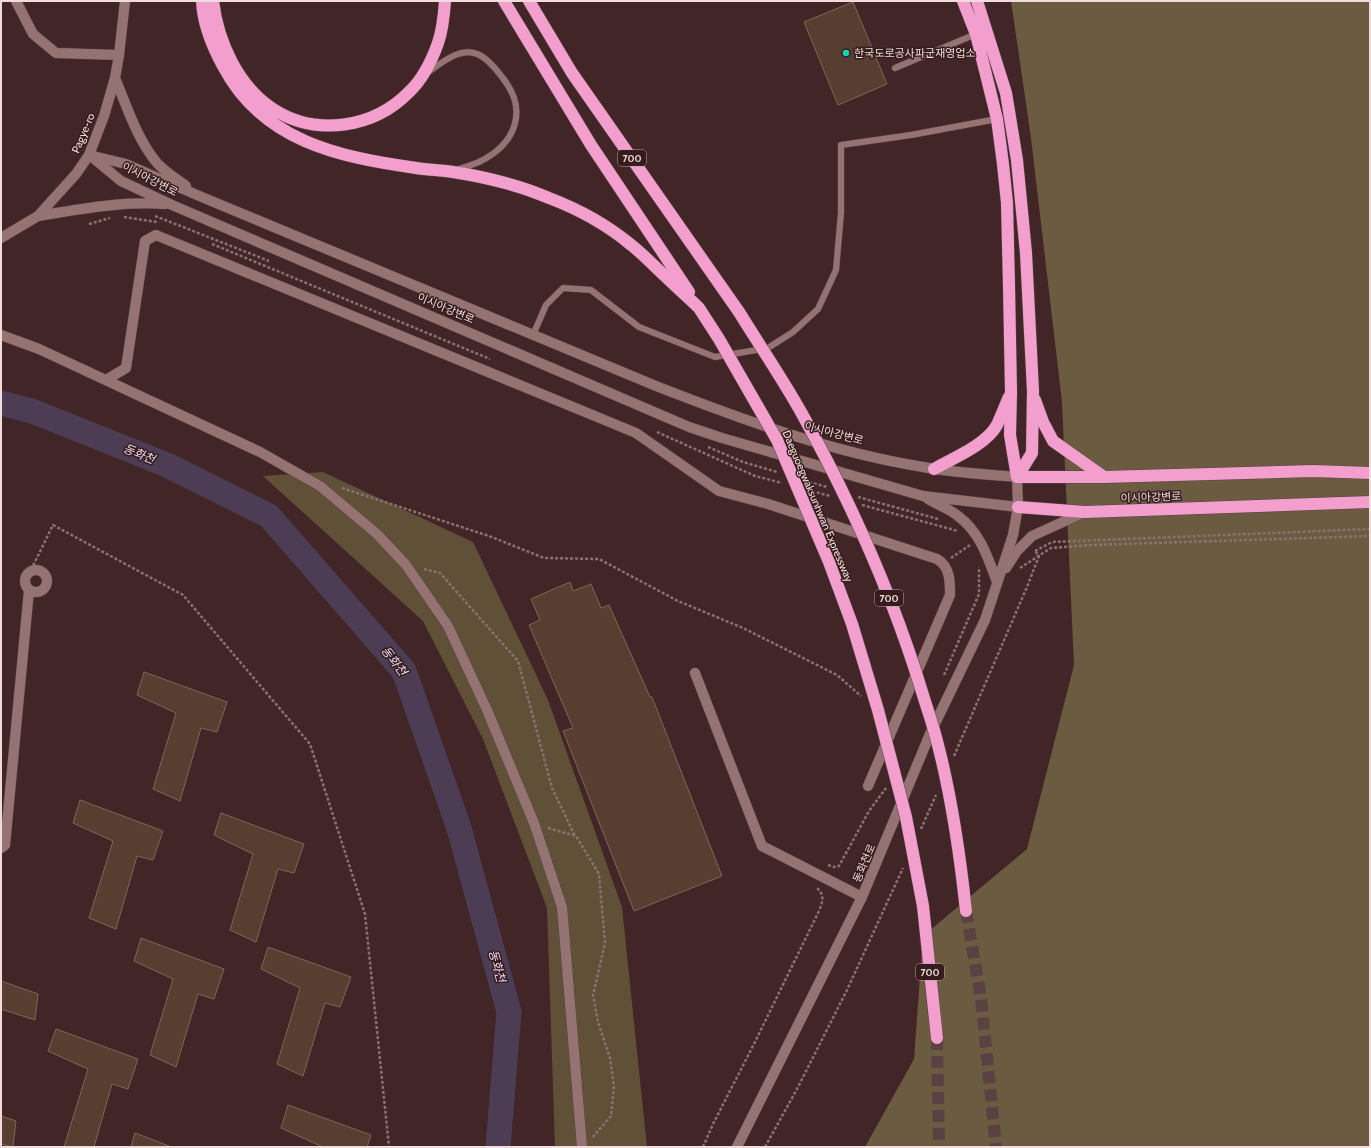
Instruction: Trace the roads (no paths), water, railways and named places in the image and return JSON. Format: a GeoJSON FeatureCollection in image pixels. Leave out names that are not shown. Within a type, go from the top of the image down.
{"type":"FeatureCollection","features":[{"type":"Feature","properties":{"kind":"highway"},"geometry":{"type":"LineString","coordinates":[[202,1],[206,26],[214,49],[228,75],[241,93],[256,109],[277,127],[303,141],[329,151],[416,168],[452,172],[509,184],[550,198],[591,218],[631,244],[699,308]]}},
{"type":"Feature","properties":{"kind":"highway"},"geometry":{"type":"LineString","coordinates":[[213,1],[223,41],[231,61],[244,82],[273,109],[289,117],[323,126],[356,123],[370,118],[389,109],[409,92],[422,76],[438,42],[444,19],[445,1]]}},
{"type":"Feature","properties":{"kind":"highway","name":"Daeguoegwaksunhwan Expressway"},"geometry":{"type":"LineString","coordinates":[[504,1],[591,145],[719,339],[777,440],[829,562],[852,624],[878,710],[906,817],[923,906],[937,1038]]}},
{"type":"Feature","properties":{"kind":"highway"},"geometry":{"type":"LineString","coordinates":[[963,1],[976,34],[997,119],[1007,203],[1011,392],[1010,436],[1017,477]]}},
{"type":"Feature","properties":{"kind":"highway"},"geometry":{"type":"LineString","coordinates":[[977,1],[1006,92],[1017,160],[1026,253],[1033,391],[1032,453],[1017,477]]}},
{"type":"Feature","properties":{"kind":"highway","name":"Daeguoegwaksunhwan Expressway"},"geometry":{"type":"LineString","coordinates":[[531,3],[572,73],[739,312],[800,411],[849,505],[880,574],[912,657],[938,743],[949,792],[961,864],[966,911]]}},
{"type":"Feature","properties":{"kind":"highway"},"geometry":{"type":"LineString","coordinates":[[1033,391],[1043,422],[1053,442],[1104,477]]}},
{"type":"Feature","properties":{"kind":"highway"},"geometry":{"type":"LineString","coordinates":[[934,469],[980,443],[990,434],[996,425],[1011,392]]}},
{"type":"Feature","properties":{"kind":"highway","name":"이시아강변로"},"geometry":{"type":"LineString","coordinates":[[1017,477],[1104,477],[1313,471],[1370,473]]}},
{"type":"Feature","properties":{"kind":"highway","name":"이시아강변로"},"geometry":{"type":"LineString","coordinates":[[1018,507],[1085,512],[1370,502]]}},
{"type":"Feature","properties":{"kind":"main road"},"geometry":{"type":"LineString","coordinates":[[16,1],[33,34],[56,53],[119,55]]}},
{"type":"Feature","properties":{"kind":"main road","name":"Pagye-ro"},"geometry":{"type":"LineString","coordinates":[[1,238],[38,216],[76,174],[89,155],[104,116],[115,78],[125,1]]}},
{"type":"Feature","properties":{"kind":"main road"},"geometry":{"type":"LineString","coordinates":[[115,78],[146,149],[158,164],[197,195]]}},
{"type":"Feature","properties":{"kind":"main road","name":"이시아강변로"},"geometry":{"type":"LineString","coordinates":[[89,155],[126,164],[656,386],[744,419],[830,447],[934,469],[1017,477]]}},
{"type":"Feature","properties":{"kind":"main road","name":"이시아강변로"},"geometry":{"type":"LineString","coordinates":[[89,155],[121,181],[172,205],[689,427],[722,438],[923,496],[1018,507]]}},
{"type":"Feature","properties":{"kind":"main road"},"geometry":{"type":"LineString","coordinates":[[38,216],[97,206],[143,202],[172,205]]}},
{"type":"Feature","properties":{"kind":"main road"},"geometry":{"type":"LineString","coordinates":[[106,380],[126,368],[146,241],[156,235],[636,433],[719,491],[768,504],[937,559],[944,564],[950,578],[950,595],[868,786]]}},
{"type":"Feature","properties":{"kind":"main road"},"geometry":{"type":"LineString","coordinates":[[3,336],[39,349],[260,452],[320,486],[377,534],[406,565],[448,626],[487,710],[534,823],[562,907],[585,1144]]}},
{"type":"Feature","properties":{"kind":"main road"},"geometry":{"type":"LineString","coordinates":[[997,582],[1013,535],[1018,507],[1017,477]]}},
{"type":"Feature","properties":{"kind":"main road"},"geometry":{"type":"LineString","coordinates":[[923,496],[958,515],[972,528],[984,548],[997,582]]}},
{"type":"Feature","properties":{"kind":"main road"},"geometry":{"type":"LineString","coordinates":[[997,582],[1016,551],[1032,536],[1085,512]]}},
{"type":"Feature","properties":{"kind":"main road"},"geometry":{"type":"LineString","coordinates":[[1,848],[5,845],[29,590],[26,587],[25,580],[26,576],[31,570],[35,569],[42,571],[47,577],[47,584],[45,587],[40,592],[29,590]]}},
{"type":"Feature","properties":{"kind":"main road","name":"동화천로"},"geometry":{"type":"LineString","coordinates":[[737,1147],[862,897],[930,734],[986,620],[997,582]]}},
{"type":"Feature","properties":{"kind":"main road"},"geometry":{"type":"LineString","coordinates":[[695,673],[762,846],[862,897]]}},
{"type":"Feature","properties":{"kind":"lane"},"geometry":{"type":"LineString","coordinates":[[895,68],[976,34]]}},
{"type":"Feature","properties":{"kind":"lane"},"geometry":{"type":"LineString","coordinates":[[422,76],[448,59],[462,53],[474,53],[495,68],[506,82],[515,102],[517,117],[513,130],[505,142],[494,152],[479,162],[452,172]]}},
{"type":"Feature","properties":{"kind":"lane"},"geometry":{"type":"LineString","coordinates":[[533,335],[546,305],[563,288],[591,290],[639,327],[715,357],[768,348],[793,332],[818,310],[836,270],[841,213],[841,145],[911,135],[997,119]]}},
{"type":"Feature","properties":{"kind":"waterway","name":"동화천"},"geometry":{"type":"LineString","coordinates":[[1,403],[32,411],[167,465],[269,516],[404,671],[459,828],[509,1012],[498,1147]]}},
{"type":"Feature","properties":{"kind":"tunnel"},"geometry":{"type":"LineString","coordinates":[[966,911],[981,998],[996,1147]]}},
{"type":"Feature","properties":{"kind":"tunnel"},"geometry":{"type":"LineString","coordinates":[[937,1038],[939,1147]]}},
{"type":"Feature","properties":{"kind":"place","name":"한국도로공사파군재영업소"},"geometry":{"type":"Point","coordinates":[846,53]}}]}
